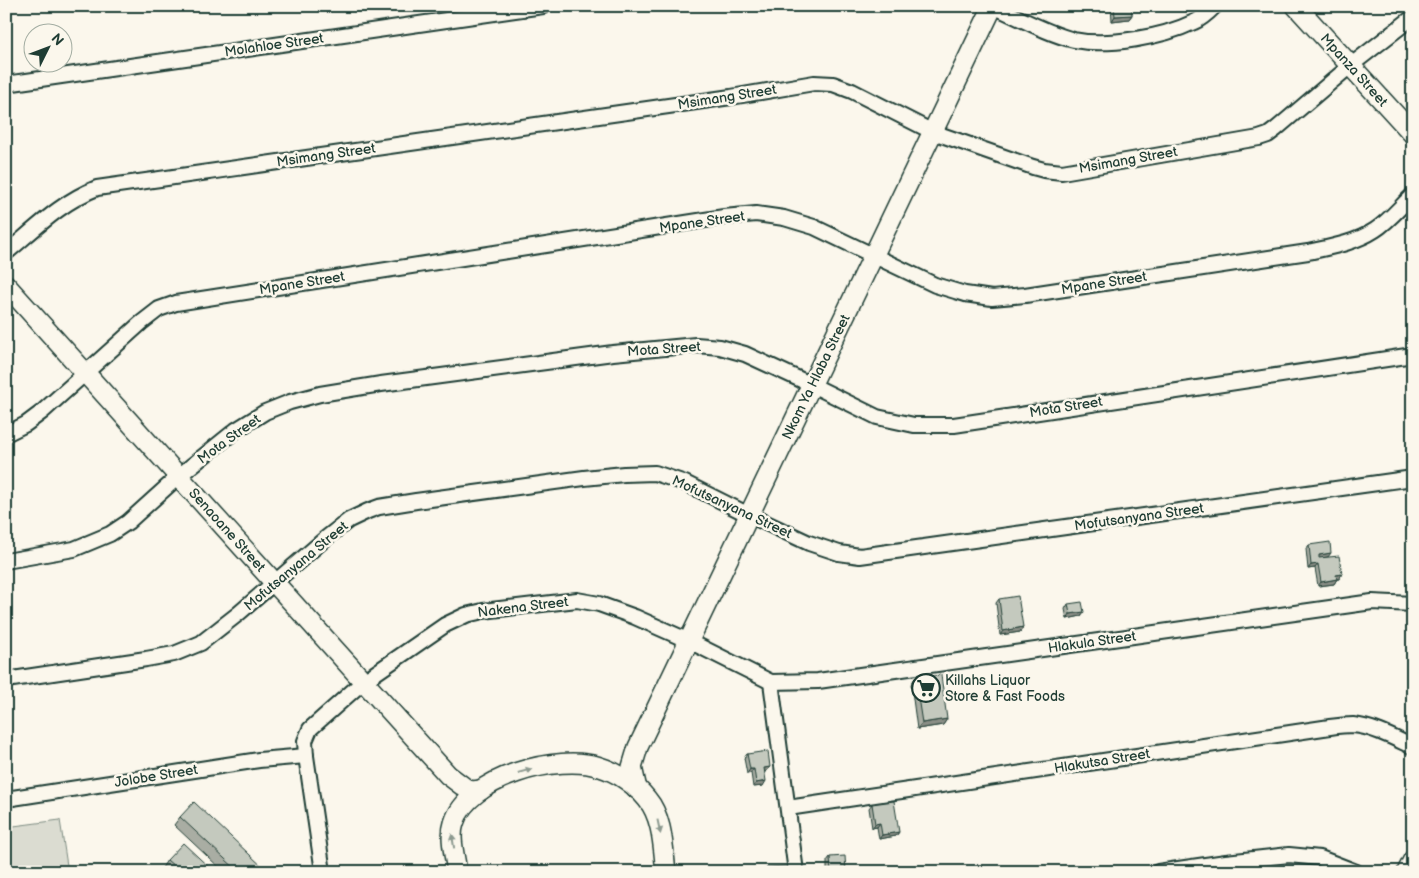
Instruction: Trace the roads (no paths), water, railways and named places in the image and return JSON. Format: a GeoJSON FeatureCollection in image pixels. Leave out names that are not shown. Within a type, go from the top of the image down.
{"type":"FeatureCollection","features":[{"type":"Feature","properties":{"kind":"street","name":"Molahloe Street"},"geometry":{"type":"LineString","coordinates":[[6,84],[543,6]]}},
{"type":"Feature","properties":{"kind":"street"},"geometry":{"type":"LineString","coordinates":[[993,6],[1058,35],[1093,43],[1144,38],[1166,33],[1195,22],[1215,6]]}},
{"type":"Feature","properties":{"kind":"street","name":"Nkom Ya Hlaba Street"},"geometry":{"type":"LineString","coordinates":[[637,789],[632,767],[638,747],[993,6]]}},
{"type":"Feature","properties":{"kind":"street","name":"Mpanza Street"},"geometry":{"type":"LineString","coordinates":[[1296,6],[1413,134]]}},
{"type":"Feature","properties":{"kind":"street","name":"Msimang Street"},"geometry":{"type":"LineString","coordinates":[[6,253],[66,202],[96,188],[731,97],[814,83],[834,84],[852,91],[933,132],[1033,167],[1062,172],[1268,135],[1350,66],[1413,17]]}},
{"type":"Feature","properties":{"kind":"street","name":"Mpane Street"},"geometry":{"type":"LineString","coordinates":[[6,434],[26,424],[42,412],[159,309],[176,302],[724,217],[756,214],[784,218],[814,227],[935,285],[965,294],[992,298],[1025,295],[1308,252],[1348,243],[1377,229],[1413,195]]}},
{"type":"Feature","properties":{"kind":"street","name":"Senaoane Street"},"geometry":{"type":"LineString","coordinates":[[6,285],[448,774],[468,790],[481,790]]}},
{"type":"Feature","properties":{"kind":"street","name":"Mota Street"},"geometry":{"type":"LineString","coordinates":[[6,561],[74,549],[110,534],[128,522],[179,476],[236,430],[265,412],[290,402],[320,394],[381,384],[613,353],[696,345],[720,347],[745,354],[877,417],[914,425],[954,424],[1413,355]]}},
{"type":"Feature","properties":{"kind":"street","name":"Mofutsanyana Street"},"geometry":{"type":"LineString","coordinates":[[6,680],[174,654],[201,643],[349,520],[379,507],[416,501],[592,477],[656,473],[684,482],[749,515],[809,542],[839,553],[860,556],[1413,478]]}},
{"type":"Feature","properties":{"kind":"street","name":"Nakena Street"},"geometry":{"type":"LineString","coordinates":[[323,872],[306,756],[305,741],[310,729],[364,681],[445,625],[466,616],[483,611],[577,600],[599,604],[635,617],[689,641],[771,682]]}},
{"type":"Feature","properties":{"kind":"street","name":"Hlakula Street"},"geometry":{"type":"LineString","coordinates":[[771,682],[818,681],[1372,602],[1413,604]]}},
{"type":"Feature","properties":{"kind":"street"},"geometry":{"type":"LineString","coordinates":[[771,682],[796,872]]}},
{"type":"Feature","properties":{"kind":"street","name":"Hlakutsa Street"},"geometry":{"type":"LineString","coordinates":[[788,808],[1330,726],[1354,725],[1367,728],[1413,747]]}},
{"type":"Feature","properties":{"kind":"street"},"geometry":{"type":"LineString","coordinates":[[599,766],[638,747]]}},
{"type":"Feature","properties":{"kind":"street","name":"Jolobe Street"},"geometry":{"type":"LineString","coordinates":[[6,799],[259,760],[306,756]]}},
{"type":"Feature","properties":{"kind":"street"},"geometry":{"type":"LineString","coordinates":[[457,872],[452,835],[458,812],[468,800],[490,783],[506,776],[546,765],[566,763],[599,766],[613,772],[637,789],[648,800],[654,808],[660,831],[666,872]]}},
{"type":"Feature","properties":{"kind":"street","name":"Senaoane Street"},"geometry":{"type":"LineString","coordinates":[[448,774],[455,789],[458,812]]}},
{"type":"Feature","properties":{"kind":"street"},"geometry":{"type":"LineString","coordinates":[[1158,872],[1289,855],[1320,858],[1356,872]]}},
{"type":"Feature","properties":{"kind":"street"},"geometry":{"type":"LineString","coordinates":[[1407,872],[1413,860]]}},
{"type":"Feature","properties":{"kind":"place","name":"Killahs Liquor Store & Fast Foods"},"geometry":{"type":"Point","coordinates":[926,688]}}]}
